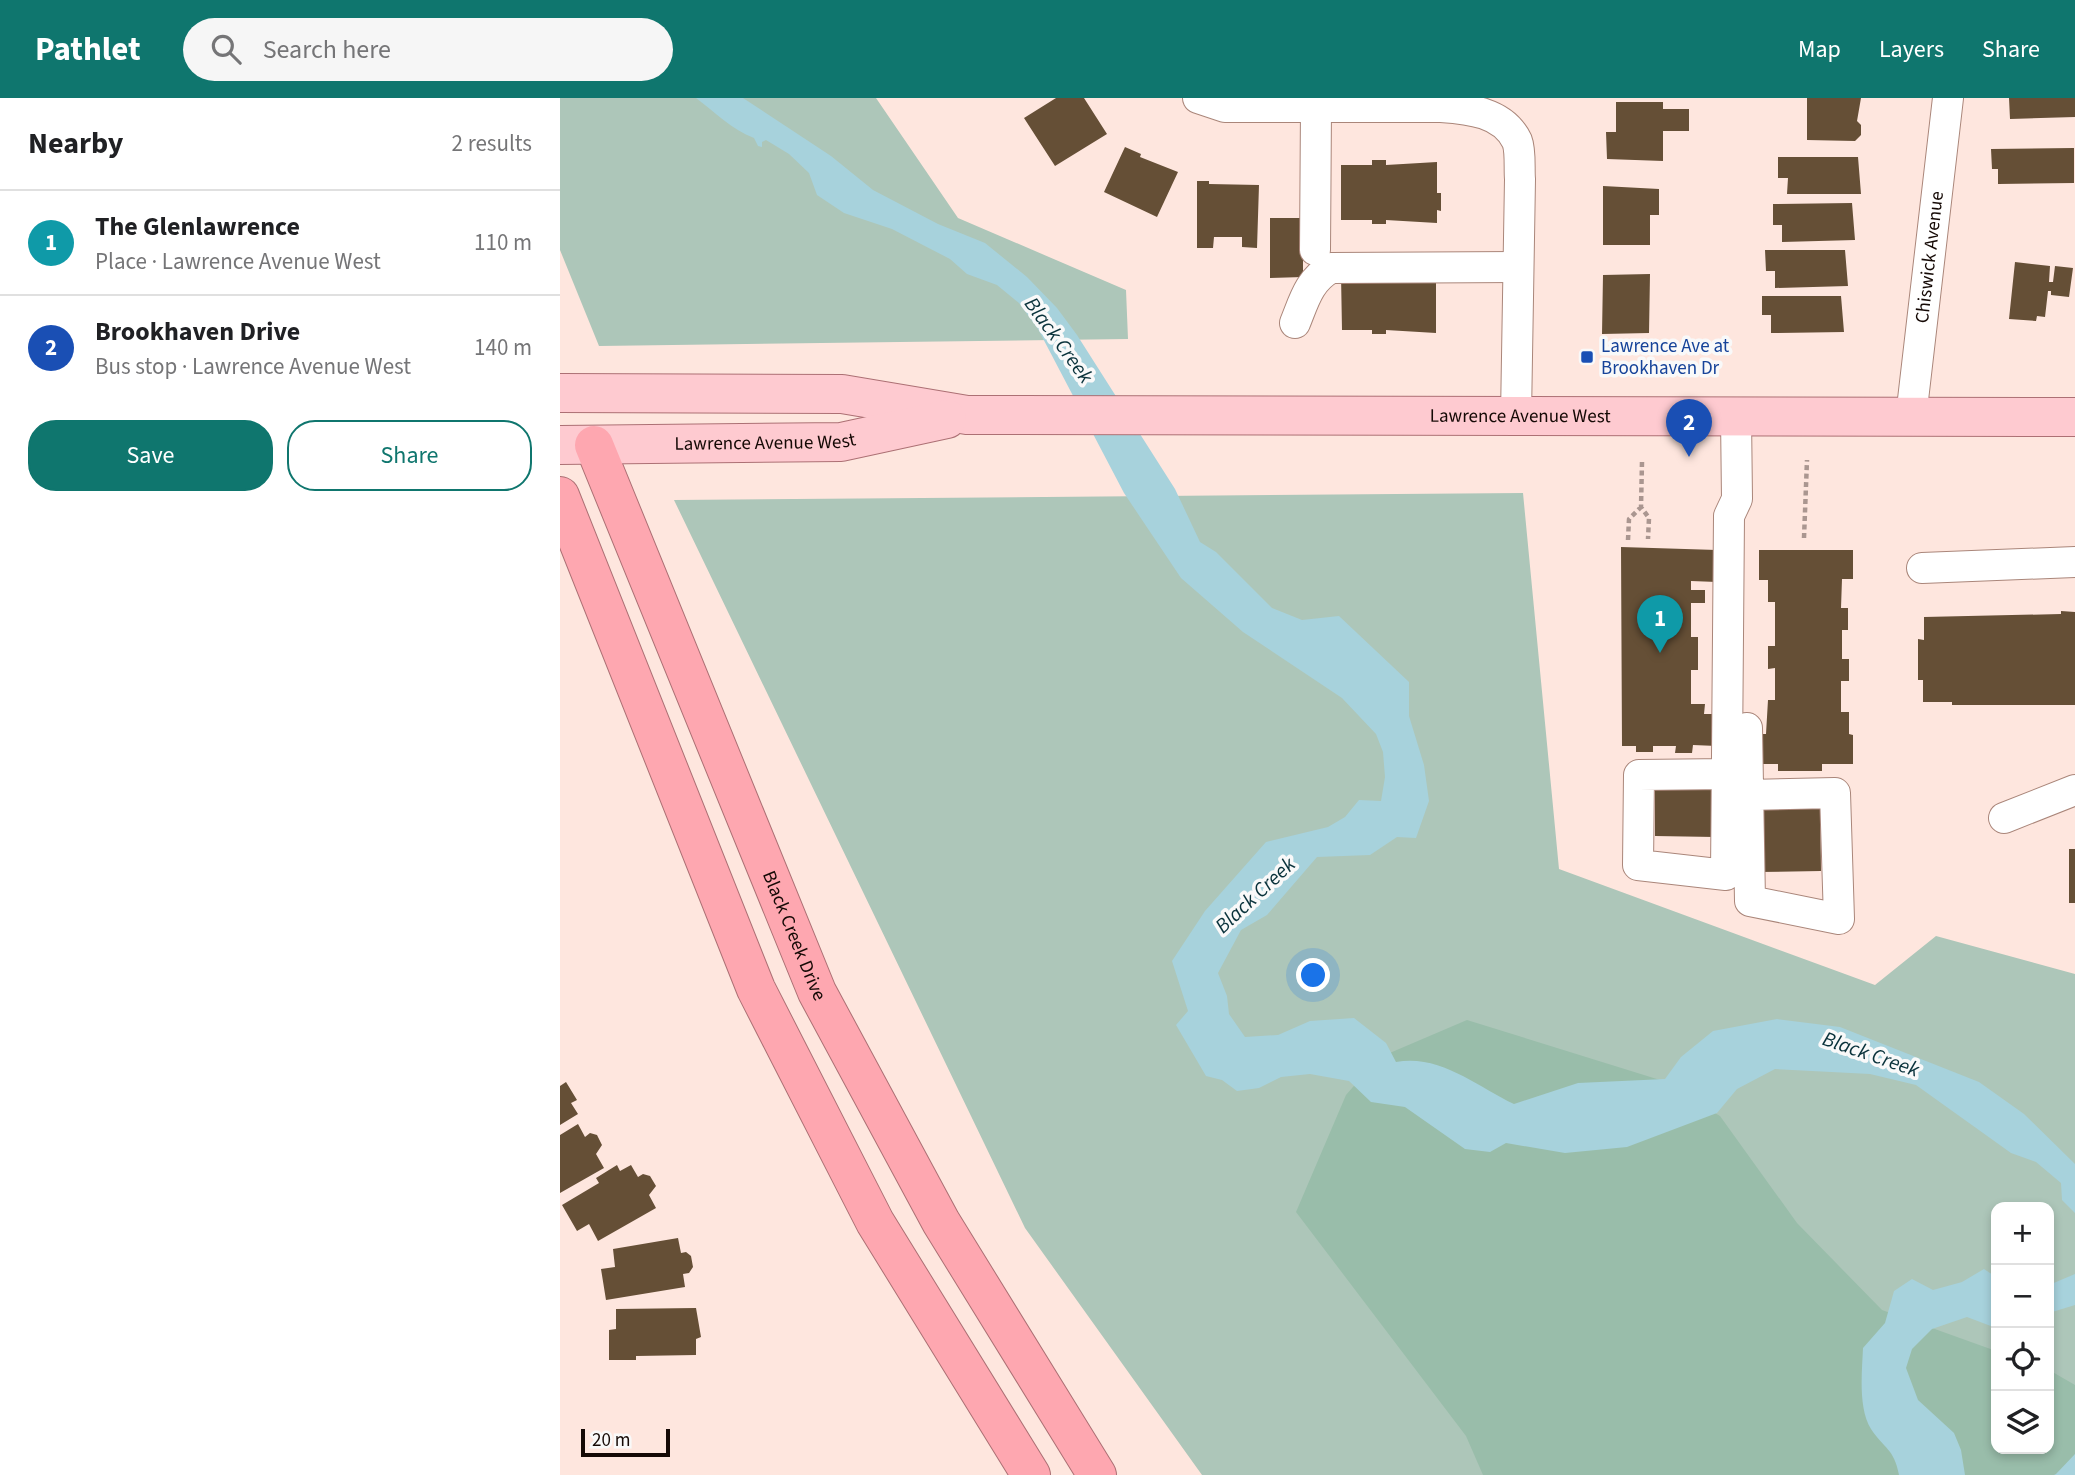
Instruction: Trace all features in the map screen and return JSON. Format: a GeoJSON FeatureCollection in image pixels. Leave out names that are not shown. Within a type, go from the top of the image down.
{"type":"FeatureCollection","features":[{"type":"Feature","properties":{"kind":"highway","name":"Black Creek Drive"},"geometry":{"type":"LineString","coordinates":[[577,445],[817,992],[941,1222],[1097,1475]]}},
{"type":"Feature","properties":{"kind":"highway"},"geometry":{"type":"LineString","coordinates":[[560,496],[756,989],[875,1222],[1031,1475]]}},
{"type":"Feature","properties":{"kind":"main road","name":"Lawrence Avenue West"},"geometry":{"type":"LineString","coordinates":[[564,383],[842,394],[967,415],[2075,417]]}},
{"type":"Feature","properties":{"kind":"main road","name":"Black Creek Drive"},"geometry":{"type":"LineString","coordinates":[[564,383],[577,445]]}},
{"type":"Feature","properties":{"kind":"main road","name":"Lawrence Avenue West"},"geometry":{"type":"LineString","coordinates":[[577,445],[841,442],[967,415]]}},
{"type":"Feature","properties":{"kind":"street"},"geometry":{"type":"LineString","coordinates":[[1198,98],[1225,107],[1473,109],[1499,120],[1518,142],[1516,416]]}},
{"type":"Feature","properties":{"kind":"street","name":"Chiswick Avenue"},"geometry":{"type":"LineString","coordinates":[[1911,417],[1948,98]]}},
{"type":"Feature","properties":{"kind":"street"},"geometry":{"type":"LineString","coordinates":[[1315,250],[1316,108]]}},
{"type":"Feature","properties":{"kind":"street"},"geometry":{"type":"LineString","coordinates":[[1295,323],[1312,283],[1318,275],[1331,268],[1518,267]]}},
{"type":"Feature","properties":{"kind":"street"},"geometry":{"type":"LineString","coordinates":[[1727,774],[1729,516],[1737,499],[1736,417]]}},
{"type":"Feature","properties":{"kind":"street"},"geometry":{"type":"LineString","coordinates":[[1737,499],[1746,515],[1748,795],[1750,901],[1839,919],[1835,793],[1748,795]]}},
{"type":"Feature","properties":{"kind":"street"},"geometry":{"type":"LineString","coordinates":[[1922,568],[2075,562]]}},
{"type":"Feature","properties":{"kind":"street"},"geometry":{"type":"LineString","coordinates":[[2004,818],[2075,790]]}},
{"type":"Feature","properties":{"kind":"path"},"geometry":{"type":"LineString","coordinates":[[1804,538],[1807,460]]}},
{"type":"Feature","properties":{"kind":"path"},"geometry":{"type":"LineString","coordinates":[[1642,462],[1641,507],[1649,518],[1648,538]]}},
{"type":"Feature","properties":{"kind":"path"},"geometry":{"type":"LineString","coordinates":[[1629,540],[1629,519],[1641,507]]}},
{"type":"Feature","properties":{"kind":"green space"},"geometry":{"type":"Polygon","coordinates":[[[560,98],[876,98],[958,218],[1126,290],[1128,339],[599,346],[560,250],[560,98]]]}},
{"type":"Feature","properties":{"kind":"green space"},"geometry":{"type":"Polygon","coordinates":[[[1523,493],[1559,869],[1875,985],[1936,936],[2075,974],[2075,1475],[1202,1475],[1025,1228],[674,500],[1523,493]]]}},
{"type":"Feature","properties":{"kind":"green space"},"geometry":{"type":"Polygon","coordinates":[[[1467,1020],[1660,1080],[1720,1116],[1797,1223],[1882,1310],[1991,1349],[1991,1454],[2054,1454],[2054,1373],[2075,1385],[2075,1475],[1483,1475],[1466,1436],[1296,1212],[1346,1095],[1378,1058],[1467,1020]]]}},
{"type":"Feature","properties":{"kind":"water","name":"Black Creek"},"geometry":{"type":"Polygon","coordinates":[[[696,98],[743,98],[831,156],[873,190],[938,224],[985,243],[1027,277],[1057,308],[1077,335],[1175,489],[1200,542],[1216,552],[1272,608],[1302,620],[1339,616],[1409,682],[1409,716],[1424,765],[1429,801],[1416,838],[1397,837],[1370,855],[1317,857],[1267,915],[1241,930],[1218,973],[1227,996],[1229,1014],[1245,1037],[1278,1035],[1310,1021],[1354,1018],[1386,1043],[1396,1062],[1412,1061],[1443,1067],[1514,1104],[1578,1083],[1665,1079],[1681,1057],[1713,1031],[1777,1019],[1840,1027],[1979,1082],[2024,1114],[2075,1164],[2075,1213],[2062,1200],[2061,1183],[2036,1162],[2011,1153],[1916,1085],[1870,1074],[1775,1069],[1737,1089],[1717,1113],[1627,1147],[1565,1153],[1506,1143],[1490,1152],[1465,1149],[1405,1107],[1371,1102],[1349,1081],[1310,1074],[1281,1077],[1259,1088],[1237,1091],[1222,1080],[1206,1076],[1176,1025],[1188,1011],[1172,961],[1205,911],[1266,842],[1328,827],[1345,817],[1359,800],[1381,801],[1385,777],[1383,752],[1376,734],[1342,698],[1243,632],[1181,578],[1124,493],[1038,329],[1019,303],[997,285],[967,274],[950,259],[892,229],[844,213],[817,195],[809,173],[789,154],[766,140],[762,142],[762,147],[758,146],[754,138],[731,126],[696,98]]]}},
{"type":"Feature","properties":{"kind":"water"},"geometry":{"type":"Polygon","coordinates":[[[1984,1269],[1991,1274],[1991,1326],[1967,1317],[1932,1329],[1912,1349],[1906,1368],[1918,1400],[1954,1433],[1961,1450],[1965,1475],[1899,1475],[1894,1459],[1871,1429],[1864,1411],[1863,1348],[1885,1323],[1894,1291],[1912,1279],[1933,1290],[1962,1282],[1984,1269]]]}},
{"type":"Feature","properties":{"kind":"water"},"geometry":{"type":"Polygon","coordinates":[[[2075,1274],[2075,1305],[2054,1311],[2054,1283],[2075,1274]]]}},
{"type":"Feature","properties":{"kind":"water"},"geometry":{"type":"Polygon","coordinates":[[[2075,1454],[2075,1475],[2054,1475],[2056,1474],[2075,1454]]]}},
{"type":"Feature","properties":{"kind":"building"},"geometry":{"type":"Polygon","coordinates":[[[1056,98],[1084,98],[1107,134],[1055,166],[1024,118],[1056,98]]]}},
{"type":"Feature","properties":{"kind":"building"},"geometry":{"type":"Polygon","coordinates":[[[1807,98],[1861,98],[1857,121],[1861,125],[1861,135],[1855,141],[1807,140],[1807,98]]]}},
{"type":"Feature","properties":{"kind":"building"},"geometry":{"type":"Polygon","coordinates":[[[2009,98],[2075,98],[2075,117],[2010,119],[2009,98]]]}},
{"type":"Feature","properties":{"kind":"building"},"geometry":{"type":"Polygon","coordinates":[[[1616,102],[1663,102],[1663,109],[1689,109],[1689,131],[1663,131],[1663,161],[1607,159],[1606,132],[1616,132],[1616,102]]]}},
{"type":"Feature","properties":{"kind":"building"},"geometry":{"type":"Polygon","coordinates":[[[1125,147],[1141,154],[1140,157],[1178,172],[1157,217],[1104,192],[1125,147]]]}},
{"type":"Feature","properties":{"kind":"building"},"geometry":{"type":"Polygon","coordinates":[[[2074,148],[2074,183],[1998,184],[1998,169],[1992,169],[1991,149],[2074,148]]]}},
{"type":"Feature","properties":{"kind":"building"},"geometry":{"type":"Polygon","coordinates":[[[1778,157],[1858,157],[1861,194],[1787,194],[1788,178],[1778,178],[1778,157]]]}},
{"type":"Feature","properties":{"kind":"building"},"geometry":{"type":"Polygon","coordinates":[[[1372,160],[1386,160],[1386,165],[1437,162],[1437,193],[1441,193],[1441,211],[1437,210],[1437,223],[1386,220],[1386,224],[1372,224],[1372,220],[1341,220],[1341,165],[1372,165],[1372,160]]]}},
{"type":"Feature","properties":{"kind":"building"},"geometry":{"type":"Polygon","coordinates":[[[1197,181],[1209,181],[1209,184],[1259,185],[1257,248],[1242,247],[1242,237],[1214,237],[1213,248],[1197,248],[1197,181]]]}},
{"type":"Feature","properties":{"kind":"building"},"geometry":{"type":"Polygon","coordinates":[[[1603,186],[1659,189],[1659,215],[1650,215],[1650,245],[1603,245],[1603,186]]]}},
{"type":"Feature","properties":{"kind":"building"},"geometry":{"type":"Polygon","coordinates":[[[1852,203],[1855,240],[1782,242],[1782,225],[1773,225],[1773,204],[1852,203]]]}},
{"type":"Feature","properties":{"kind":"building"},"geometry":{"type":"Polygon","coordinates":[[[1270,218],[1303,218],[1303,277],[1270,278],[1270,218]]]}},
{"type":"Feature","properties":{"kind":"building"},"geometry":{"type":"Polygon","coordinates":[[[1765,250],[1845,250],[1848,286],[1775,288],[1775,271],[1766,271],[1765,250]]]}},
{"type":"Feature","properties":{"kind":"building"},"geometry":{"type":"Polygon","coordinates":[[[2015,262],[2050,266],[2049,282],[2053,282],[2055,266],[2073,268],[2069,297],[2051,295],[2051,291],[2048,291],[2045,317],[2037,316],[2036,321],[2009,319],[2015,262]]]}},
{"type":"Feature","properties":{"kind":"building"},"geometry":{"type":"Polygon","coordinates":[[[1436,271],[1436,333],[1386,330],[1386,334],[1372,334],[1372,330],[1342,330],[1341,275],[1436,271]]]}},
{"type":"Feature","properties":{"kind":"building"},"geometry":{"type":"Polygon","coordinates":[[[1650,274],[1649,333],[1602,334],[1603,275],[1650,274]]]}},
{"type":"Feature","properties":{"kind":"building"},"geometry":{"type":"Polygon","coordinates":[[[1762,296],[1841,296],[1844,332],[1771,333],[1771,315],[1762,315],[1762,296]]]}},
{"type":"Feature","properties":{"kind":"building"},"geometry":{"type":"Polygon","coordinates":[[[1621,547],[1717,550],[1717,582],[1691,581],[1691,590],[1705,590],[1705,603],[1691,603],[1691,637],[1698,637],[1698,670],[1691,670],[1691,704],[1705,704],[1704,714],[1717,714],[1717,746],[1693,745],[1692,753],[1675,753],[1676,746],[1653,746],[1653,752],[1636,752],[1636,746],[1622,746],[1621,547]]]}},
{"type":"Feature","properties":{"kind":"building"},"geometry":{"type":"Polygon","coordinates":[[[1759,550],[1853,550],[1853,579],[1842,579],[1841,608],[1848,608],[1848,630],[1842,630],[1842,659],[1849,659],[1849,681],[1841,681],[1841,712],[1849,712],[1849,734],[1853,735],[1853,764],[1822,764],[1822,771],[1778,771],[1778,764],[1759,764],[1759,734],[1766,734],[1768,700],[1775,700],[1775,668],[1768,669],[1768,646],[1775,646],[1775,602],[1768,602],[1768,580],[1759,580],[1759,550]]]}},
{"type":"Feature","properties":{"kind":"building"},"geometry":{"type":"Polygon","coordinates":[[[2061,611],[2075,612],[2075,705],[1952,705],[1952,702],[1923,702],[1923,680],[1918,680],[1918,639],[1924,640],[1924,617],[2061,614],[2061,611]]]}},
{"type":"Feature","properties":{"kind":"building"},"geometry":{"type":"Polygon","coordinates":[[[1714,779],[1715,837],[1655,836],[1655,780],[1714,779]]]}},
{"type":"Feature","properties":{"kind":"building"},"geometry":{"type":"Polygon","coordinates":[[[1820,797],[1821,871],[1757,872],[1756,798],[1820,797]]]}},
{"type":"Feature","properties":{"kind":"building"},"geometry":{"type":"Polygon","coordinates":[[[2069,849],[2075,849],[2075,903],[2069,903],[2069,849]]]}},
{"type":"Feature","properties":{"kind":"building"},"geometry":{"type":"Polygon","coordinates":[[[566,1082],[577,1100],[571,1103],[578,1114],[560,1125],[560,1086],[566,1082]]]}},
{"type":"Feature","properties":{"kind":"building"},"geometry":{"type":"Polygon","coordinates":[[[578,1124],[585,1137],[590,1133],[597,1135],[602,1145],[596,1154],[604,1168],[560,1193],[560,1135],[578,1124]]]}},
{"type":"Feature","properties":{"kind":"building"},"geometry":{"type":"Polygon","coordinates":[[[617,1165],[620,1171],[631,1165],[638,1177],[643,1174],[650,1176],[656,1186],[649,1195],[656,1208],[598,1241],[589,1224],[577,1231],[562,1205],[599,1183],[596,1178],[617,1165]]]}},
{"type":"Feature","properties":{"kind":"building"},"geometry":{"type":"Polygon","coordinates":[[[678,1238],[681,1253],[686,1252],[691,1256],[693,1267],[689,1273],[683,1274],[685,1287],[606,1300],[601,1269],[615,1267],[613,1249],[678,1238]]]}},
{"type":"Feature","properties":{"kind":"building"},"geometry":{"type":"Polygon","coordinates":[[[696,1308],[701,1337],[696,1339],[696,1355],[636,1356],[636,1360],[609,1360],[609,1330],[616,1329],[616,1309],[696,1308]]]}},
{"type":"Feature","properties":{"kind":"place","name":"Lawrence Ave at Brookhaven Dr"},"geometry":{"type":"Point","coordinates":[1587,357]}},
{"type":"Feature","properties":{"kind":"place","name":"Brookhaven Drive"},"geometry":{"type":"Point","coordinates":[1689,457]}},
{"type":"Feature","properties":{"kind":"place","name":"The Glenlawrence"},"geometry":{"type":"Point","coordinates":[1660,653]}}]}
